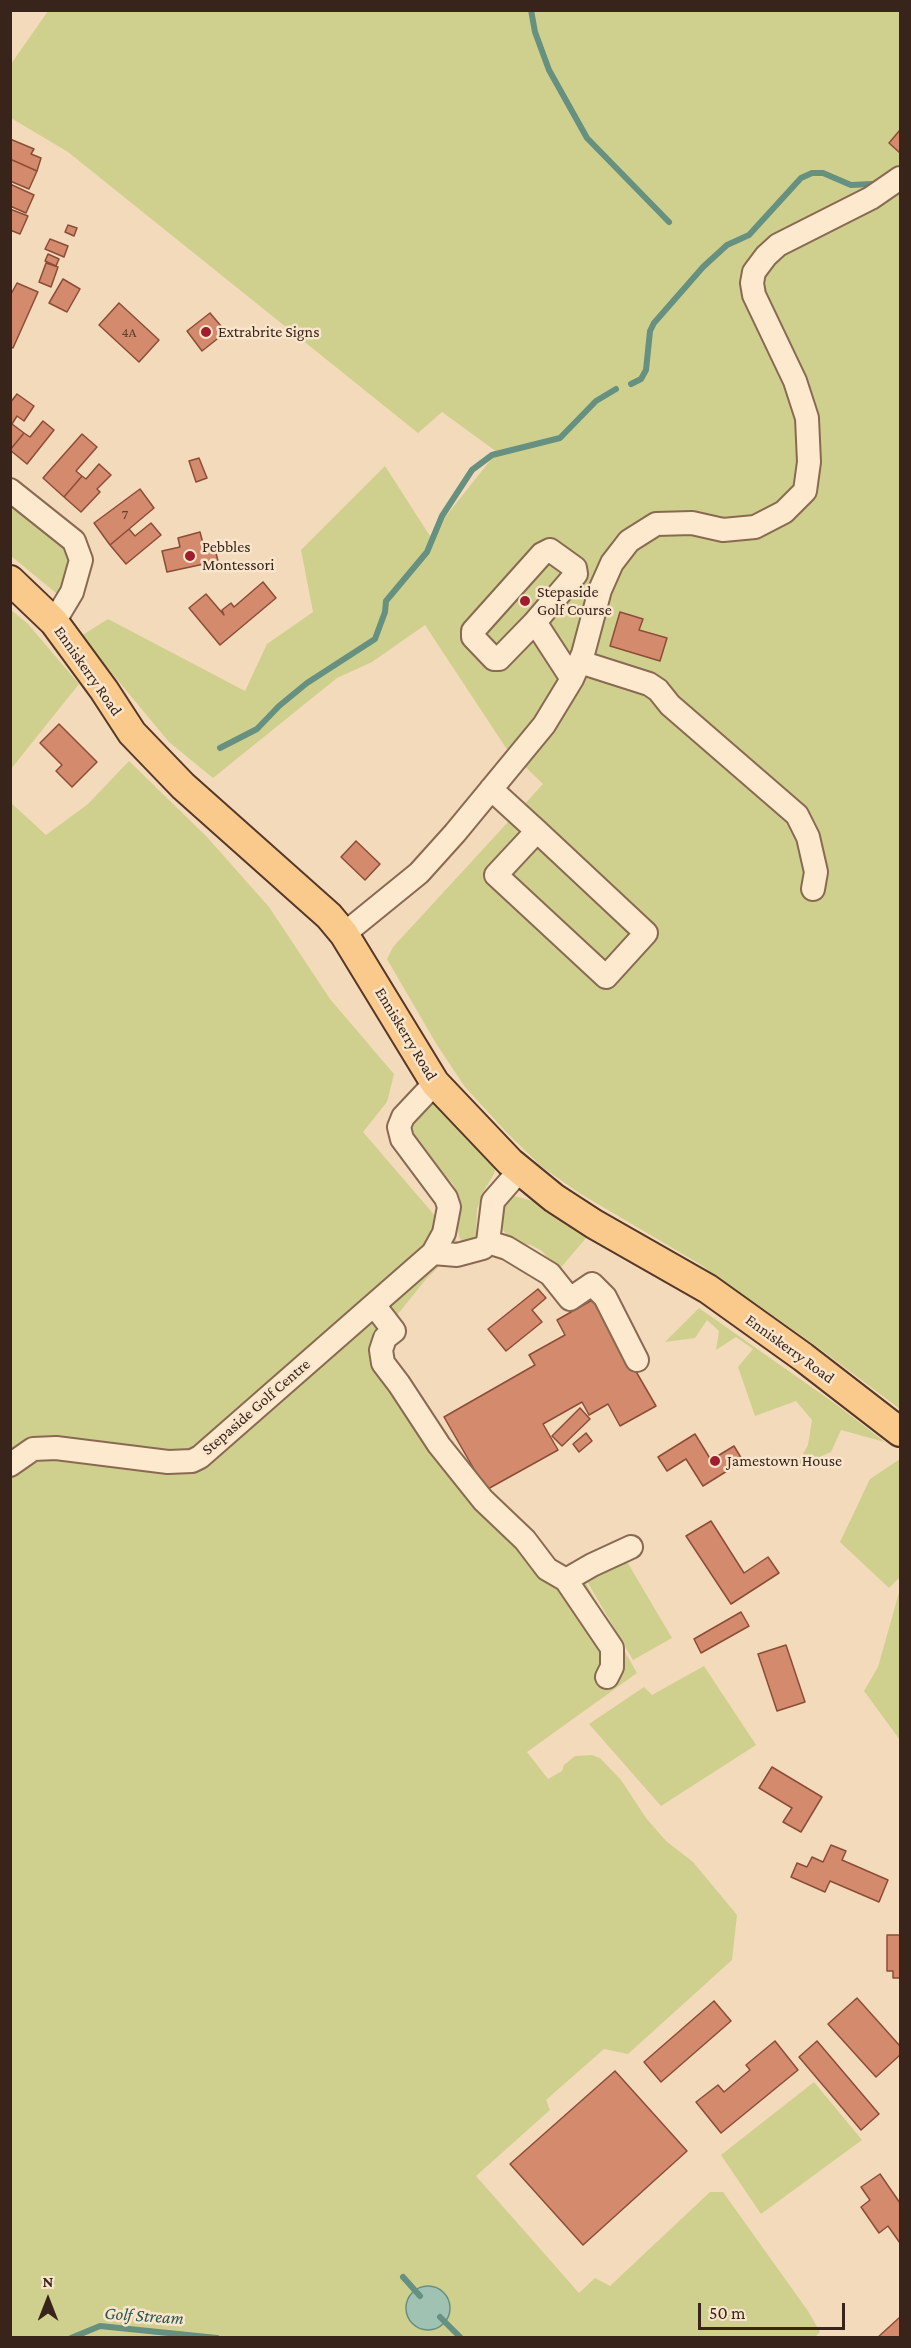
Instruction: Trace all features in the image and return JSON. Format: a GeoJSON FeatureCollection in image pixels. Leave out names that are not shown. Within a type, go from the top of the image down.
{"type":"FeatureCollection","features":[{"type":"Feature","properties":{"kind":"main road","name":"Enniskerry Road"},"geometry":{"type":"LineString","coordinates":[[10,580],[54,622],[104,690],[132,733],[183,786],[329,916],[344,934],[435,1083],[510,1162],[554,1198],[594,1224],[708,1289],[803,1357],[900,1432]]}},
{"type":"Feature","properties":{"kind":"street"},"geometry":{"type":"LineString","coordinates":[[344,934],[419,873],[544,725],[576,671],[600,590],[612,563],[629,541],[656,525],[692,522],[723,530],[755,527],[784,512],[805,491],[809,462],[807,418],[795,381],[754,295],[752,283],[754,272],[778,245],[850,209],[900,178]]}},
{"type":"Feature","properties":{"kind":"street"},"geometry":{"type":"LineString","coordinates":[[10,490],[74,541],[81,560],[72,592],[54,622]]}},
{"type":"Feature","properties":{"kind":"street"},"geometry":{"type":"LineString","coordinates":[[550,550],[575,568],[576,574],[536,622],[499,659],[494,659],[473,637],[473,632],[542,554],[550,550]]}},
{"type":"Feature","properties":{"kind":"street"},"geometry":{"type":"LineString","coordinates":[[536,622],[576,671],[649,684],[658,690],[670,705],[797,815],[808,837],[816,872],[813,889]]}},
{"type":"Feature","properties":{"kind":"street"},"geometry":{"type":"LineString","coordinates":[[491,789],[537,831],[646,933],[606,977],[496,875],[537,831]]}},
{"type":"Feature","properties":{"kind":"street"},"geometry":{"type":"LineString","coordinates":[[435,1083],[403,1117],[399,1127],[402,1139],[446,1198],[449,1207],[444,1233],[433,1253],[457,1255],[483,1248],[488,1242],[493,1201],[520,1170]]}},
{"type":"Feature","properties":{"kind":"street"},"geometry":{"type":"LineString","coordinates":[[488,1242],[507,1248],[550,1274],[570,1299],[592,1284],[605,1297],[638,1360]]}},
{"type":"Feature","properties":{"kind":"street","name":"Stepaside Golf Centre"},"geometry":{"type":"LineString","coordinates":[[10,1465],[33,1449],[56,1448],[168,1462],[192,1461],[200,1457],[433,1253]]}},
{"type":"Feature","properties":{"kind":"street"},"geometry":{"type":"LineString","coordinates":[[374,1305],[394,1331],[386,1338],[381,1350],[383,1364],[439,1444],[483,1500],[525,1540],[548,1569],[566,1580],[612,1648],[612,1667],[607,1677]]}},
{"type":"Feature","properties":{"kind":"street"},"geometry":{"type":"LineString","coordinates":[[566,1580],[631,1547]]}},
{"type":"Feature","properties":{"kind":"green space","name":"Stepaside Golf Course"},"geometry":{"type":"Polygon","coordinates":[[[48,11],[900,11],[900,1409],[816,1346],[698,1263],[579,1193],[542,1167],[465,1087],[437,1045],[387,959],[393,947],[543,784],[506,748],[425,625],[372,662],[337,678],[213,778],[169,742],[81,636],[108,619],[245,691],[267,644],[313,612],[301,550],[385,466],[430,536],[497,452],[442,412],[418,433],[68,152],[11,118],[11,64],[48,11]]]}},
{"type":"Feature","properties":{"kind":"green space"},"geometry":{"type":"Polygon","coordinates":[[[10,495],[60,537],[74,565],[61,597],[11,556],[10,495]]]}},
{"type":"Feature","properties":{"kind":"green space"},"geometry":{"type":"Polygon","coordinates":[[[11,610],[28,624],[79,684],[11,769],[11,610]]]}},
{"type":"Feature","properties":{"kind":"green space"},"geometry":{"type":"Polygon","coordinates":[[[129,761],[207,837],[269,907],[330,999],[394,1074],[387,1102],[363,1132],[461,1246],[427,1278],[372,1346],[551,1581],[583,1578],[637,1673],[527,1752],[548,1779],[562,1771],[564,1765],[575,1756],[592,1755],[600,1758],[621,1780],[646,1818],[666,1841],[693,1862],[737,1915],[732,1960],[628,2054],[604,2049],[546,2100],[550,2110],[476,2176],[579,2293],[595,2278],[610,2286],[710,2192],[723,2192],[808,2311],[820,2332],[815,2337],[11,2337],[10,802],[46,835],[88,804],[129,761]]]}},
{"type":"Feature","properties":{"kind":"green space"},"geometry":{"type":"Polygon","coordinates":[[[435,1099],[496,1165],[477,1210],[476,1236],[466,1242],[460,1239],[457,1227],[462,1208],[453,1184],[414,1142],[412,1134],[413,1124],[419,1114],[435,1099]]]}},
{"type":"Feature","properties":{"kind":"green space"},"geometry":{"type":"Polygon","coordinates":[[[514,1196],[533,1201],[586,1238],[558,1271],[542,1251],[531,1245],[520,1244],[503,1230],[502,1206],[514,1196]]]}},
{"type":"Feature","properties":{"kind":"green space"},"geometry":{"type":"Polygon","coordinates":[[[699,1308],[837,1405],[885,1442],[841,1430],[831,1452],[796,1467],[808,1445],[812,1420],[796,1401],[755,1416],[738,1367],[753,1349],[736,1337],[716,1350],[719,1331],[707,1320],[695,1338],[665,1342],[699,1308]]]}},
{"type":"Feature","properties":{"kind":"green space"},"geometry":{"type":"Polygon","coordinates":[[[900,1459],[900,1577],[889,1588],[840,1542],[870,1479],[900,1459]]]}},
{"type":"Feature","properties":{"kind":"green space"},"geometry":{"type":"Polygon","coordinates":[[[623,1555],[672,1638],[633,1660],[585,1578],[623,1555]]]}},
{"type":"Feature","properties":{"kind":"green space"},"geometry":{"type":"Polygon","coordinates":[[[900,1589],[900,1740],[864,1691],[878,1667],[900,1589]]]}},
{"type":"Feature","properties":{"kind":"green space"},"geometry":{"type":"Polygon","coordinates":[[[704,1666],[756,1745],[661,1806],[589,1724],[644,1687],[652,1695],[704,1666]]]}},
{"type":"Feature","properties":{"kind":"green space"},"geometry":{"type":"Polygon","coordinates":[[[814,2082],[862,2140],[761,2214],[721,2155],[814,2082]]]}},
{"type":"Feature","properties":{"kind":"shaded area"},"geometry":{"type":"Polygon","coordinates":[[[428,2286],[444,2292],[450,2308],[444,2324],[428,2330],[412,2324],[406,2308],[412,2292],[428,2286]]]}},
{"type":"Feature","properties":{"kind":"building"},"geometry":{"type":"Polygon","coordinates":[[[900,130],[900,153],[889,143],[900,130]]]}},
{"type":"Feature","properties":{"kind":"building"},"geometry":{"type":"Polygon","coordinates":[[[10,139],[34,149],[31,154],[41,158],[37,171],[10,159],[10,139]]]}},
{"type":"Feature","properties":{"kind":"building"},"geometry":{"type":"Polygon","coordinates":[[[10,159],[37,171],[29,189],[10,181],[10,159]]]}},
{"type":"Feature","properties":{"kind":"building"},"geometry":{"type":"Polygon","coordinates":[[[10,184],[34,195],[26,213],[10,206],[10,184]]]}},
{"type":"Feature","properties":{"kind":"building"},"geometry":{"type":"Polygon","coordinates":[[[10,209],[28,216],[20,234],[10,230],[10,209]]]}},
{"type":"Feature","properties":{"kind":"building"},"geometry":{"type":"Polygon","coordinates":[[[68,225],[77,228],[74,236],[65,232],[68,225]]]}},
{"type":"Feature","properties":{"kind":"building"},"geometry":{"type":"Polygon","coordinates":[[[50,239],[68,246],[64,257],[45,249],[50,239]]]}},
{"type":"Feature","properties":{"kind":"building"},"geometry":{"type":"Polygon","coordinates":[[[48,254],[59,259],[56,266],[45,261],[48,254]]]}},
{"type":"Feature","properties":{"kind":"building"},"geometry":{"type":"Polygon","coordinates":[[[46,263],[58,267],[51,287],[39,282],[46,263]]]}},
{"type":"Feature","properties":{"kind":"building"},"geometry":{"type":"Polygon","coordinates":[[[63,279],[80,289],[67,312],[49,303],[63,279]]]}},
{"type":"Feature","properties":{"kind":"building"},"geometry":{"type":"Polygon","coordinates":[[[17,283],[38,292],[13,348],[10,346],[10,296],[17,283]]]}},
{"type":"Feature","properties":{"kind":"building"},"geometry":{"type":"Polygon","coordinates":[[[119,303],[159,340],[139,362],[99,325],[119,303]]]}},
{"type":"Feature","properties":{"kind":"building","name":"Extrabrite Signs"},"geometry":{"type":"Polygon","coordinates":[[[210,313],[226,332],[202,351],[187,331],[210,313]]]}},
{"type":"Feature","properties":{"kind":"building"},"geometry":{"type":"Polygon","coordinates":[[[17,394],[34,406],[24,421],[17,416],[12,424],[24,433],[10,450],[10,403],[17,394]]]}},
{"type":"Feature","properties":{"kind":"building"},"geometry":{"type":"Polygon","coordinates":[[[43,421],[54,430],[27,464],[10,450],[24,433],[30,437],[43,421]]]}},
{"type":"Feature","properties":{"kind":"building"},"geometry":{"type":"Polygon","coordinates":[[[82,434],[97,447],[76,471],[82,476],[64,497],[43,478],[82,434]]]}},
{"type":"Feature","properties":{"kind":"building"},"geometry":{"type":"Polygon","coordinates":[[[199,458],[207,478],[196,482],[189,461],[199,458]]]}},
{"type":"Feature","properties":{"kind":"building"},"geometry":{"type":"Polygon","coordinates":[[[99,464],[111,475],[97,489],[100,492],[81,512],[64,497],[82,476],[86,479],[99,464]]]}},
{"type":"Feature","properties":{"kind":"building"},"geometry":{"type":"Polygon","coordinates":[[[140,489],[154,508],[110,545],[94,523],[140,489]]]}},
{"type":"Feature","properties":{"kind":"building"},"geometry":{"type":"Polygon","coordinates":[[[151,523],[161,535],[126,564],[110,545],[129,529],[135,536],[151,523]]]}},
{"type":"Feature","properties":{"kind":"building","name":"Pebbles Montessori"},"geometry":{"type":"Polygon","coordinates":[[[200,532],[204,547],[214,545],[218,561],[167,572],[162,551],[180,547],[178,538],[200,532]]]}},
{"type":"Feature","properties":{"kind":"building"},"geometry":{"type":"Polygon","coordinates":[[[263,582],[276,598],[220,645],[189,608],[206,594],[224,615],[222,610],[231,603],[234,607],[263,582]]]}},
{"type":"Feature","properties":{"kind":"building"},"geometry":{"type":"Polygon","coordinates":[[[620,612],[643,619],[639,630],[667,638],[660,661],[610,646],[620,612]]]}},
{"type":"Feature","properties":{"kind":"building"},"geometry":{"type":"Polygon","coordinates":[[[59,724],[97,762],[72,787],[56,771],[62,765],[40,743],[59,724]]]}},
{"type":"Feature","properties":{"kind":"building"},"geometry":{"type":"Polygon","coordinates":[[[356,841],[380,864],[365,880],[341,857],[356,841]]]}},
{"type":"Feature","properties":{"kind":"building"},"geometry":{"type":"Polygon","coordinates":[[[538,1289],[546,1298],[532,1310],[542,1322],[506,1351],[488,1329],[538,1289]]]}},
{"type":"Feature","properties":{"kind":"building"},"geometry":{"type":"Polygon","coordinates":[[[594,1299],[656,1406],[620,1426],[608,1404],[589,1415],[582,1402],[543,1424],[558,1450],[486,1490],[444,1417],[535,1365],[529,1355],[565,1335],[557,1320],[594,1299]]]}},
{"type":"Feature","properties":{"kind":"building"},"geometry":{"type":"Polygon","coordinates":[[[580,1408],[590,1419],[562,1446],[552,1436],[580,1408]]]}},
{"type":"Feature","properties":{"kind":"building"},"geometry":{"type":"Polygon","coordinates":[[[586,1433],[592,1441],[579,1452],[573,1444],[586,1433]]]}},
{"type":"Feature","properties":{"kind":"building","name":"Jamestown House"},"geometry":{"type":"Polygon","coordinates":[[[695,1434],[711,1460],[734,1446],[743,1461],[703,1486],[686,1459],[667,1471],[658,1457],[695,1434]]]}},
{"type":"Feature","properties":{"kind":"building"},"geometry":{"type":"Polygon","coordinates":[[[711,1521],[744,1573],[768,1557],[779,1573],[731,1604],[686,1536],[711,1521]]]}},
{"type":"Feature","properties":{"kind":"building"},"geometry":{"type":"Polygon","coordinates":[[[741,1612],[749,1626],[701,1653],[694,1639],[741,1612]]]}},
{"type":"Feature","properties":{"kind":"building"},"geometry":{"type":"Polygon","coordinates":[[[786,1645],[805,1702],[777,1711],[758,1654],[786,1645]]]}},
{"type":"Feature","properties":{"kind":"building"},"geometry":{"type":"Polygon","coordinates":[[[772,1767],[822,1797],[801,1832],[783,1822],[792,1808],[759,1788],[772,1767]]]}},
{"type":"Feature","properties":{"kind":"building"},"geometry":{"type":"Polygon","coordinates":[[[831,1845],[846,1851],[842,1860],[888,1880],[879,1902],[830,1881],[825,1892],[791,1877],[797,1863],[807,1867],[812,1857],[823,1862],[831,1845]]]}},
{"type":"Feature","properties":{"kind":"building"},"geometry":{"type":"Polygon","coordinates":[[[887,1935],[900,1935],[900,1978],[893,1978],[893,1971],[887,1971],[887,1935]]]}},
{"type":"Feature","properties":{"kind":"building"},"geometry":{"type":"Polygon","coordinates":[[[857,1998],[900,2046],[900,2055],[876,2077],[828,2024],[857,1998]]]}},
{"type":"Feature","properties":{"kind":"building"},"geometry":{"type":"Polygon","coordinates":[[[714,2001],[731,2021],[661,2082],[644,2062],[714,2001]]]}},
{"type":"Feature","properties":{"kind":"building"},"geometry":{"type":"Polygon","coordinates":[[[775,2041],[798,2070],[721,2133],[696,2102],[718,2085],[724,2092],[750,2070],[746,2065],[775,2041]]]}},
{"type":"Feature","properties":{"kind":"building"},"geometry":{"type":"Polygon","coordinates":[[[817,2041],[879,2114],[861,2130],[799,2057],[817,2041]]]}},
{"type":"Feature","properties":{"kind":"building"},"geometry":{"type":"Polygon","coordinates":[[[615,2071],[687,2151],[583,2245],[510,2164],[615,2071]]]}},
{"type":"Feature","properties":{"kind":"building"},"geometry":{"type":"Polygon","coordinates":[[[880,2174],[900,2203],[900,2243],[888,2226],[879,2233],[861,2207],[870,2200],[861,2187],[880,2174]]]}},
{"type":"Feature","properties":{"kind":"building"},"geometry":{"type":"Polygon","coordinates":[[[900,2317],[900,2338],[877,2338],[900,2317]]]}},
{"type":"Feature","properties":{"kind":"waterway"},"geometry":{"type":"LineString","coordinates":[[531,10],[535,32],[549,70],[587,138],[669,222]]}},
{"type":"Feature","properties":{"kind":"waterway"},"geometry":{"type":"LineString","coordinates":[[631,384],[641,379],[646,370],[650,331],[654,323],[703,267],[727,245],[749,235],[801,178],[812,173],[823,173],[851,185],[872,184]]}},
{"type":"Feature","properties":{"kind":"waterway"},"geometry":{"type":"LineString","coordinates":[[220,748],[257,729],[279,706],[307,683],[375,639],[385,612],[386,601],[427,552],[442,516],[472,470],[492,455],[560,438],[596,401],[616,389]]}},
{"type":"Feature","properties":{"kind":"waterway"},"geometry":{"type":"LineString","coordinates":[[403,2277],[420,2296]]}},
{"type":"Feature","properties":{"kind":"waterway"},"geometry":{"type":"LineString","coordinates":[[440,2317],[461,2338]]}},
{"type":"Feature","properties":{"kind":"waterway","name":"Golf Stream"},"geometry":{"type":"LineString","coordinates":[[71,2338],[100,2326],[217,2338]]}},
{"type":"Feature","properties":{"kind":"place","name":"Extrabrite Signs"},"geometry":{"type":"Point","coordinates":[206,332]}},
{"type":"Feature","properties":{"kind":"place","name":"Pebbles Montessori"},"geometry":{"type":"Point","coordinates":[190,556]}},
{"type":"Feature","properties":{"kind":"place","name":"Stepaside Golf Course"},"geometry":{"type":"Point","coordinates":[525,601]}},
{"type":"Feature","properties":{"kind":"place","name":"Jamestown House"},"geometry":{"type":"Point","coordinates":[715,1461]}}]}
